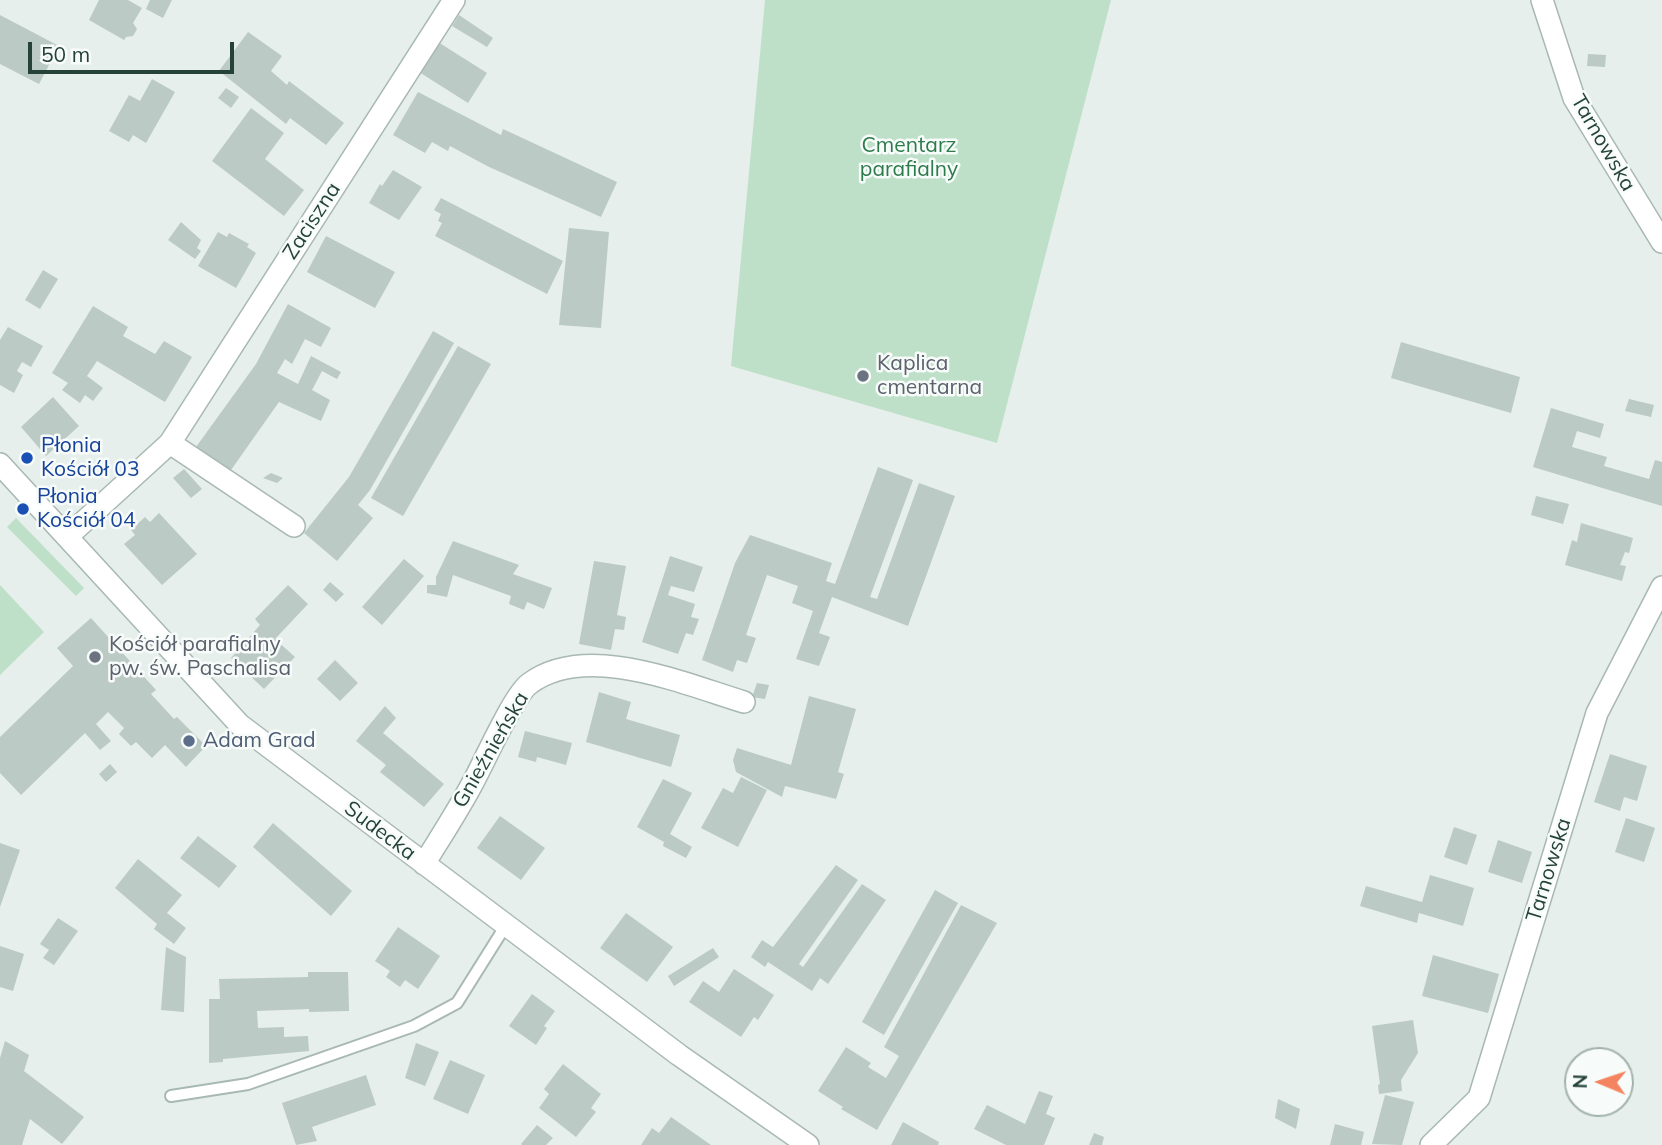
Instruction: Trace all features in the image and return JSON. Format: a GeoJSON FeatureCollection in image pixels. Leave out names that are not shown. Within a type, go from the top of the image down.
{"type":"FeatureCollection","features":[{"type":"Feature","properties":{"kind":"street","name":"Zaciszna"},"geometry":{"type":"LineString","coordinates":[[68,536],[170,443],[454,0]]}},
{"type":"Feature","properties":{"kind":"street","name":"Tarnowska"},"geometry":{"type":"LineString","coordinates":[[1542,0],[1574,98],[1662,242]]}},
{"type":"Feature","properties":{"kind":"street"},"geometry":{"type":"LineString","coordinates":[[170,443],[294,526]]}},
{"type":"Feature","properties":{"kind":"street","name":"Sudecka"},"geometry":{"type":"LineString","coordinates":[[0,464],[240,725],[679,1055],[808,1145]]}},
{"type":"Feature","properties":{"kind":"street","name":"Tarnowska"},"geometry":{"type":"LineString","coordinates":[[1431,1145],[1479,1098],[1597,713],[1662,587]]}},
{"type":"Feature","properties":{"kind":"street","name":"Gnieźnieńska"},"geometry":{"type":"LineString","coordinates":[[424,864],[527,685],[555,671],[597,664],[628,667],[744,702]]}},
{"type":"Feature","properties":{"kind":"lane"},"geometry":{"type":"LineString","coordinates":[[171,1096],[248,1084],[414,1026],[457,1003],[506,925]]}},
{"type":"Feature","properties":{"kind":"green space","name":"Cmentarz parafialny"},"geometry":{"type":"Polygon","coordinates":[[[765,0],[1111,0],[997,443],[731,366],[765,0]]]}},
{"type":"Feature","properties":{"kind":"green space"},"geometry":{"type":"Polygon","coordinates":[[[16,518],[84,588],[76,596],[7,527],[16,518]]]}},
{"type":"Feature","properties":{"kind":"green space"},"geometry":{"type":"Polygon","coordinates":[[[0,585],[44,632],[0,675],[0,585]]]}},
{"type":"Feature","properties":{"kind":"building"},"geometry":{"type":"Polygon","coordinates":[[[99,0],[128,0],[142,8],[133,23],[137,29],[133,36],[124,40],[89,20],[99,0]]]}},
{"type":"Feature","properties":{"kind":"building"},"geometry":{"type":"Polygon","coordinates":[[[150,0],[172,0],[163,18],[146,9],[150,0]]]}},
{"type":"Feature","properties":{"kind":"building"},"geometry":{"type":"Polygon","coordinates":[[[0,15],[59,46],[39,84],[0,64],[0,15]]]}},
{"type":"Feature","properties":{"kind":"building"},"geometry":{"type":"Polygon","coordinates":[[[459,15],[493,38],[487,47],[452,26],[459,15]]]}},
{"type":"Feature","properties":{"kind":"building"},"geometry":{"type":"Polygon","coordinates":[[[248,32],[282,56],[271,71],[287,85],[289,81],[344,123],[326,145],[290,118],[286,124],[219,71],[248,32]]]}},
{"type":"Feature","properties":{"kind":"building"},"geometry":{"type":"Polygon","coordinates":[[[438,42],[487,73],[468,103],[419,72],[438,42]]]}},
{"type":"Feature","properties":{"kind":"building"},"geometry":{"type":"Polygon","coordinates":[[[1588,54],[1606,55],[1605,67],[1587,66],[1588,54]]]}},
{"type":"Feature","properties":{"kind":"building"},"geometry":{"type":"Polygon","coordinates":[[[152,79],[175,92],[146,143],[133,135],[129,142],[109,131],[129,95],[140,101],[152,79]]]}},
{"type":"Feature","properties":{"kind":"building"},"geometry":{"type":"Polygon","coordinates":[[[226,88],[239,97],[231,108],[218,98],[226,88]]]}},
{"type":"Feature","properties":{"kind":"building"},"geometry":{"type":"Polygon","coordinates":[[[418,92],[501,135],[503,129],[617,182],[601,217],[487,166],[450,146],[448,151],[432,142],[425,153],[393,135],[418,92]]]}},
{"type":"Feature","properties":{"kind":"building"},"geometry":{"type":"Polygon","coordinates":[[[251,108],[284,133],[265,159],[304,190],[284,216],[212,161],[251,108]]]}},
{"type":"Feature","properties":{"kind":"building"},"geometry":{"type":"Polygon","coordinates":[[[393,170],[422,187],[399,220],[369,203],[380,184],[382,186],[393,170]]]}},
{"type":"Feature","properties":{"kind":"building"},"geometry":{"type":"Polygon","coordinates":[[[441,198],[563,261],[547,294],[435,236],[442,223],[438,221],[441,214],[434,210],[441,198]]]}},
{"type":"Feature","properties":{"kind":"building"},"geometry":{"type":"Polygon","coordinates":[[[181,222],[201,240],[197,248],[201,251],[195,259],[168,240],[181,222]]]}},
{"type":"Feature","properties":{"kind":"building"},"geometry":{"type":"Polygon","coordinates":[[[569,228],[609,232],[601,328],[559,325],[569,228]]]}},
{"type":"Feature","properties":{"kind":"building"},"geometry":{"type":"Polygon","coordinates":[[[218,232],[227,237],[229,233],[249,244],[247,247],[256,253],[236,288],[198,266],[218,232]]]}},
{"type":"Feature","properties":{"kind":"building"},"geometry":{"type":"Polygon","coordinates":[[[326,236],[395,272],[375,308],[307,272],[326,236]]]}},
{"type":"Feature","properties":{"kind":"building"},"geometry":{"type":"Polygon","coordinates":[[[43,270],[58,279],[40,309],[25,300],[43,270]]]}},
{"type":"Feature","properties":{"kind":"building"},"geometry":{"type":"Polygon","coordinates":[[[288,304],[331,328],[321,347],[305,339],[292,364],[285,359],[277,373],[298,384],[311,356],[341,372],[337,379],[322,371],[312,390],[330,400],[321,421],[279,402],[231,470],[196,447],[256,364],[288,304]]]}},
{"type":"Feature","properties":{"kind":"building"},"geometry":{"type":"Polygon","coordinates":[[[93,306],[128,327],[123,336],[155,354],[164,341],[192,357],[165,402],[97,361],[87,376],[103,388],[93,401],[85,395],[80,403],[62,390],[68,383],[52,373],[93,306]]]}},
{"type":"Feature","properties":{"kind":"building"},"geometry":{"type":"Polygon","coordinates":[[[8,327],[43,346],[31,367],[22,362],[17,371],[23,375],[14,393],[0,385],[0,340],[8,327]]]}},
{"type":"Feature","properties":{"kind":"building"},"geometry":{"type":"Polygon","coordinates":[[[433,331],[454,343],[370,490],[358,505],[373,518],[337,561],[304,533],[349,477],[433,331]]]}},
{"type":"Feature","properties":{"kind":"building"},"geometry":{"type":"Polygon","coordinates":[[[1401,342],[1520,377],[1511,413],[1391,378],[1401,342]]]}},
{"type":"Feature","properties":{"kind":"building"},"geometry":{"type":"Polygon","coordinates":[[[458,346],[491,364],[403,516],[371,498],[458,346]]]}},
{"type":"Feature","properties":{"kind":"building","name":"Kaplica cmentarna"},"geometry":{"type":"Polygon","coordinates":[[[857,369],[872,374],[869,382],[855,378],[857,369]]]}},
{"type":"Feature","properties":{"kind":"building"},"geometry":{"type":"Polygon","coordinates":[[[53,397],[79,426],[46,456],[21,427],[53,397]]]}},
{"type":"Feature","properties":{"kind":"building"},"geometry":{"type":"Polygon","coordinates":[[[1629,399],[1654,405],[1651,417],[1625,411],[1629,399]]]}},
{"type":"Feature","properties":{"kind":"building"},"geometry":{"type":"Polygon","coordinates":[[[1551,408],[1604,424],[1600,438],[1577,431],[1572,447],[1607,457],[1604,466],[1649,479],[1655,460],[1662,462],[1662,506],[1533,467],[1551,408]]]}},
{"type":"Feature","properties":{"kind":"building"},"geometry":{"type":"Polygon","coordinates":[[[878,467],[913,480],[870,597],[877,599],[919,483],[955,496],[908,626],[832,597],[819,633],[830,637],[819,666],[796,659],[813,611],[792,603],[798,586],[767,575],[746,635],[756,638],[747,663],[737,660],[733,672],[702,660],[735,563],[750,535],[832,563],[826,581],[835,584],[878,467]]]}},
{"type":"Feature","properties":{"kind":"building"},"geometry":{"type":"Polygon","coordinates":[[[184,469],[202,489],[191,498],[173,478],[184,469]]]}},
{"type":"Feature","properties":{"kind":"building"},"geometry":{"type":"Polygon","coordinates":[[[271,473],[283,478],[277,483],[263,478],[271,473]]]}},
{"type":"Feature","properties":{"kind":"building"},"geometry":{"type":"Polygon","coordinates":[[[1536,496],[1569,504],[1563,524],[1531,515],[1536,496]]]}},
{"type":"Feature","properties":{"kind":"building"},"geometry":{"type":"Polygon","coordinates":[[[159,513],[197,554],[162,585],[124,544],[135,535],[131,530],[145,517],[150,522],[159,513]]]}},
{"type":"Feature","properties":{"kind":"building"},"geometry":{"type":"Polygon","coordinates":[[[1581,523],[1633,538],[1629,553],[1625,552],[1620,565],[1626,566],[1622,581],[1565,565],[1572,540],[1577,542],[1581,523]]]}},
{"type":"Feature","properties":{"kind":"building"},"geometry":{"type":"Polygon","coordinates":[[[453,541],[519,565],[513,574],[552,588],[544,609],[527,602],[524,610],[509,604],[511,596],[453,575],[447,597],[427,593],[427,585],[436,585],[436,577],[453,541]]]}},
{"type":"Feature","properties":{"kind":"building"},"geometry":{"type":"Polygon","coordinates":[[[670,556],[703,567],[694,592],[671,586],[668,595],[695,604],[691,617],[699,619],[693,635],[686,633],[678,654],[642,642],[670,556]]]}},
{"type":"Feature","properties":{"kind":"building"},"geometry":{"type":"Polygon","coordinates":[[[404,559],[424,576],[382,625],[362,607],[404,559]]]}},
{"type":"Feature","properties":{"kind":"building"},"geometry":{"type":"Polygon","coordinates":[[[594,561],[626,566],[617,615],[626,617],[624,630],[615,629],[611,650],[579,644],[594,561]]]}},
{"type":"Feature","properties":{"kind":"building"},"geometry":{"type":"Polygon","coordinates":[[[330,582],[344,594],[336,602],[323,590],[330,582]]]}},
{"type":"Feature","properties":{"kind":"building"},"geometry":{"type":"Polygon","coordinates":[[[288,585],[308,604],[275,639],[295,657],[264,689],[231,658],[260,625],[255,619],[288,585]]]}},
{"type":"Feature","properties":{"kind":"building"},"geometry":{"type":"Polygon","coordinates":[[[91,618],[156,690],[151,694],[174,719],[177,717],[206,746],[186,767],[165,745],[152,758],[136,742],[131,746],[119,734],[124,728],[108,712],[96,724],[111,741],[100,750],[85,733],[21,795],[0,773],[0,737],[73,666],[57,648],[91,618]]]}},
{"type":"Feature","properties":{"kind":"building"},"geometry":{"type":"Polygon","coordinates":[[[335,660],[358,683],[340,701],[317,679],[335,660]]]}},
{"type":"Feature","properties":{"kind":"building"},"geometry":{"type":"Polygon","coordinates":[[[757,683],[769,685],[765,699],[752,697],[757,683]]]}},
{"type":"Feature","properties":{"kind":"building"},"geometry":{"type":"Polygon","coordinates":[[[599,692],[631,702],[626,719],[680,735],[671,767],[586,742],[599,692]]]}},
{"type":"Feature","properties":{"kind":"building"},"geometry":{"type":"Polygon","coordinates":[[[809,696],[856,709],[838,772],[844,774],[836,799],[785,786],[782,797],[736,772],[733,760],[737,748],[791,765],[809,696]]]}},
{"type":"Feature","properties":{"kind":"building"},"geometry":{"type":"Polygon","coordinates":[[[385,706],[396,718],[383,733],[444,784],[424,807],[380,772],[386,765],[356,741],[385,706]]]}},
{"type":"Feature","properties":{"kind":"building"},"geometry":{"type":"Polygon","coordinates":[[[525,731],[572,743],[566,765],[537,757],[536,762],[518,757],[525,731]]]}},
{"type":"Feature","properties":{"kind":"building"},"geometry":{"type":"Polygon","coordinates":[[[1610,754],[1647,766],[1637,801],[1624,797],[1620,811],[1594,802],[1610,754]]]}},
{"type":"Feature","properties":{"kind":"building"},"geometry":{"type":"Polygon","coordinates":[[[110,764],[117,772],[106,782],[99,774],[110,764]]]}},
{"type":"Feature","properties":{"kind":"building"},"geometry":{"type":"Polygon","coordinates":[[[741,777],[767,790],[738,847],[701,828],[723,788],[733,793],[741,777]]]}},
{"type":"Feature","properties":{"kind":"building"},"geometry":{"type":"Polygon","coordinates":[[[663,779],[692,793],[670,834],[692,847],[686,858],[663,846],[664,842],[637,827],[663,779]]]}},
{"type":"Feature","properties":{"kind":"building"},"geometry":{"type":"Polygon","coordinates":[[[500,816],[545,848],[521,880],[477,848],[500,816]]]}},
{"type":"Feature","properties":{"kind":"building"},"geometry":{"type":"Polygon","coordinates":[[[1626,818],[1655,828],[1644,862],[1615,852],[1626,818]]]}},
{"type":"Feature","properties":{"kind":"building"},"geometry":{"type":"Polygon","coordinates":[[[273,823],[352,891],[331,916],[253,847],[273,823]]]}},
{"type":"Feature","properties":{"kind":"building"},"geometry":{"type":"Polygon","coordinates":[[[1454,827],[1477,835],[1467,865],[1444,857],[1454,827]]]}},
{"type":"Feature","properties":{"kind":"building"},"geometry":{"type":"Polygon","coordinates":[[[198,836],[237,866],[219,888],[180,858],[198,836]]]}},
{"type":"Feature","properties":{"kind":"building"},"geometry":{"type":"Polygon","coordinates":[[[1498,840],[1532,852],[1522,883],[1488,872],[1498,840]]]}},
{"type":"Feature","properties":{"kind":"building"},"geometry":{"type":"Polygon","coordinates":[[[0,843],[20,850],[0,907],[0,843]]]}},
{"type":"Feature","properties":{"kind":"building"},"geometry":{"type":"Polygon","coordinates":[[[138,859],[182,895],[167,913],[186,928],[174,944],[154,929],[157,924],[115,888],[138,859]]]}},
{"type":"Feature","properties":{"kind":"building"},"geometry":{"type":"Polygon","coordinates":[[[836,865],[858,880],[799,964],[803,967],[862,884],[886,900],[828,984],[820,978],[812,991],[768,962],[765,967],[751,957],[762,940],[773,947],[836,865]]]}},
{"type":"Feature","properties":{"kind":"building"},"geometry":{"type":"Polygon","coordinates":[[[1430,875],[1474,888],[1463,926],[1419,913],[1417,923],[1360,906],[1366,886],[1422,902],[1430,875]]]}},
{"type":"Feature","properties":{"kind":"building"},"geometry":{"type":"Polygon","coordinates":[[[935,890],[958,903],[884,1035],[862,1022],[935,890]]]}},
{"type":"Feature","properties":{"kind":"building"},"geometry":{"type":"Polygon","coordinates":[[[961,905],[997,923],[877,1130],[841,1109],[843,1107],[818,1091],[846,1047],[871,1063],[868,1067],[886,1078],[899,1056],[884,1047],[961,905]]]}},
{"type":"Feature","properties":{"kind":"building"},"geometry":{"type":"Polygon","coordinates":[[[626,913],[673,947],[647,982],[600,948],[626,913]]]}},
{"type":"Feature","properties":{"kind":"building"},"geometry":{"type":"Polygon","coordinates":[[[58,918],[78,931],[54,965],[43,958],[49,950],[40,944],[58,918]]]}},
{"type":"Feature","properties":{"kind":"building"},"geometry":{"type":"Polygon","coordinates":[[[398,927],[440,956],[418,989],[405,980],[400,987],[386,977],[390,971],[375,961],[398,927]]]}},
{"type":"Feature","properties":{"kind":"building"},"geometry":{"type":"Polygon","coordinates":[[[0,946],[24,954],[13,991],[0,987],[0,946]]]}},
{"type":"Feature","properties":{"kind":"building"},"geometry":{"type":"Polygon","coordinates":[[[166,947],[186,957],[184,1012],[161,1010],[166,947]]]}},
{"type":"Feature","properties":{"kind":"building"},"geometry":{"type":"Polygon","coordinates":[[[713,948],[719,957],[674,986],[668,976],[713,948]]]}},
{"type":"Feature","properties":{"kind":"building"},"geometry":{"type":"Polygon","coordinates":[[[1433,955],[1499,974],[1488,1013],[1422,996],[1433,955]]]}},
{"type":"Feature","properties":{"kind":"building"},"geometry":{"type":"Polygon","coordinates":[[[734,969],[774,995],[758,1020],[754,1017],[741,1037],[689,1002],[703,981],[719,992],[734,969]]]}},
{"type":"Feature","properties":{"kind":"building"},"geometry":{"type":"Polygon","coordinates":[[[308,972],[348,972],[349,1011],[257,1011],[258,1028],[284,1027],[284,1037],[308,1036],[309,1051],[223,1059],[223,1062],[209,1063],[209,999],[220,999],[219,979],[308,977],[308,972]]]}},
{"type":"Feature","properties":{"kind":"building"},"geometry":{"type":"Polygon","coordinates":[[[532,994],[555,1011],[544,1026],[547,1028],[536,1045],[509,1026],[532,994]]]}},
{"type":"Feature","properties":{"kind":"building"},"geometry":{"type":"Polygon","coordinates":[[[1413,1020],[1418,1053],[1401,1080],[1402,1091],[1379,1094],[1372,1026],[1413,1020]]]}},
{"type":"Feature","properties":{"kind":"building"},"geometry":{"type":"Polygon","coordinates":[[[5,1041],[29,1055],[24,1071],[84,1117],[62,1144],[30,1119],[22,1145],[0,1145],[0,1058],[5,1041]]]}},
{"type":"Feature","properties":{"kind":"building"},"geometry":{"type":"Polygon","coordinates":[[[416,1043],[439,1052],[425,1086],[405,1078],[416,1043]]]}},
{"type":"Feature","properties":{"kind":"building"},"geometry":{"type":"Polygon","coordinates":[[[450,1060],[485,1075],[468,1114],[433,1099],[450,1060]]]}},
{"type":"Feature","properties":{"kind":"building"},"geometry":{"type":"Polygon","coordinates":[[[563,1064],[601,1094],[591,1108],[596,1112],[576,1137],[539,1108],[549,1094],[544,1089],[563,1064]]]}},
{"type":"Feature","properties":{"kind":"building"},"geometry":{"type":"Polygon","coordinates":[[[366,1075],[376,1105],[312,1127],[317,1141],[296,1145],[282,1103],[366,1075]]]}},
{"type":"Feature","properties":{"kind":"building"},"geometry":{"type":"Polygon","coordinates":[[[1039,1091],[1053,1096],[1046,1114],[1055,1118],[1044,1145],[1006,1145],[974,1129],[987,1105],[1025,1124],[1039,1091]]]}},
{"type":"Feature","properties":{"kind":"building"},"geometry":{"type":"Polygon","coordinates":[[[1385,1095],[1414,1102],[1402,1145],[1372,1144],[1385,1095]]]}},
{"type":"Feature","properties":{"kind":"building"},"geometry":{"type":"Polygon","coordinates":[[[1278,1099],[1300,1109],[1296,1129],[1275,1118],[1278,1099]]]}},
{"type":"Feature","properties":{"kind":"building"},"geometry":{"type":"Polygon","coordinates":[[[671,1117],[711,1145],[641,1145],[652,1128],[659,1133],[671,1117]]]}},
{"type":"Feature","properties":{"kind":"building"},"geometry":{"type":"Polygon","coordinates":[[[903,1122],[939,1142],[938,1145],[891,1145],[903,1122]]]}},
{"type":"Feature","properties":{"kind":"building"},"geometry":{"type":"Polygon","coordinates":[[[1335,1124],[1364,1132],[1361,1145],[1330,1145],[1335,1124]]]}},
{"type":"Feature","properties":{"kind":"building"},"geometry":{"type":"Polygon","coordinates":[[[537,1125],[553,1138],[546,1145],[522,1145],[521,1144],[537,1125]]]}},
{"type":"Feature","properties":{"kind":"building"},"geometry":{"type":"Polygon","coordinates":[[[1094,1133],[1104,1137],[1102,1145],[1089,1145],[1094,1133]]]}},
{"type":"Feature","properties":{"kind":"place","name":"Kaplica cmentarna"},"geometry":{"type":"Point","coordinates":[863,376]}},
{"type":"Feature","properties":{"kind":"place","name":"Płonia Kościół 03"},"geometry":{"type":"Point","coordinates":[27,458]}},
{"type":"Feature","properties":{"kind":"place","name":"Płonia Kościół 04"},"geometry":{"type":"Point","coordinates":[23,509]}},
{"type":"Feature","properties":{"kind":"place","name":"Kościół parafialny pw. św. Paschalisa"},"geometry":{"type":"Point","coordinates":[95,657]}},
{"type":"Feature","properties":{"kind":"place","name":"Adam Grad"},"geometry":{"type":"Point","coordinates":[189,741]}}]}
